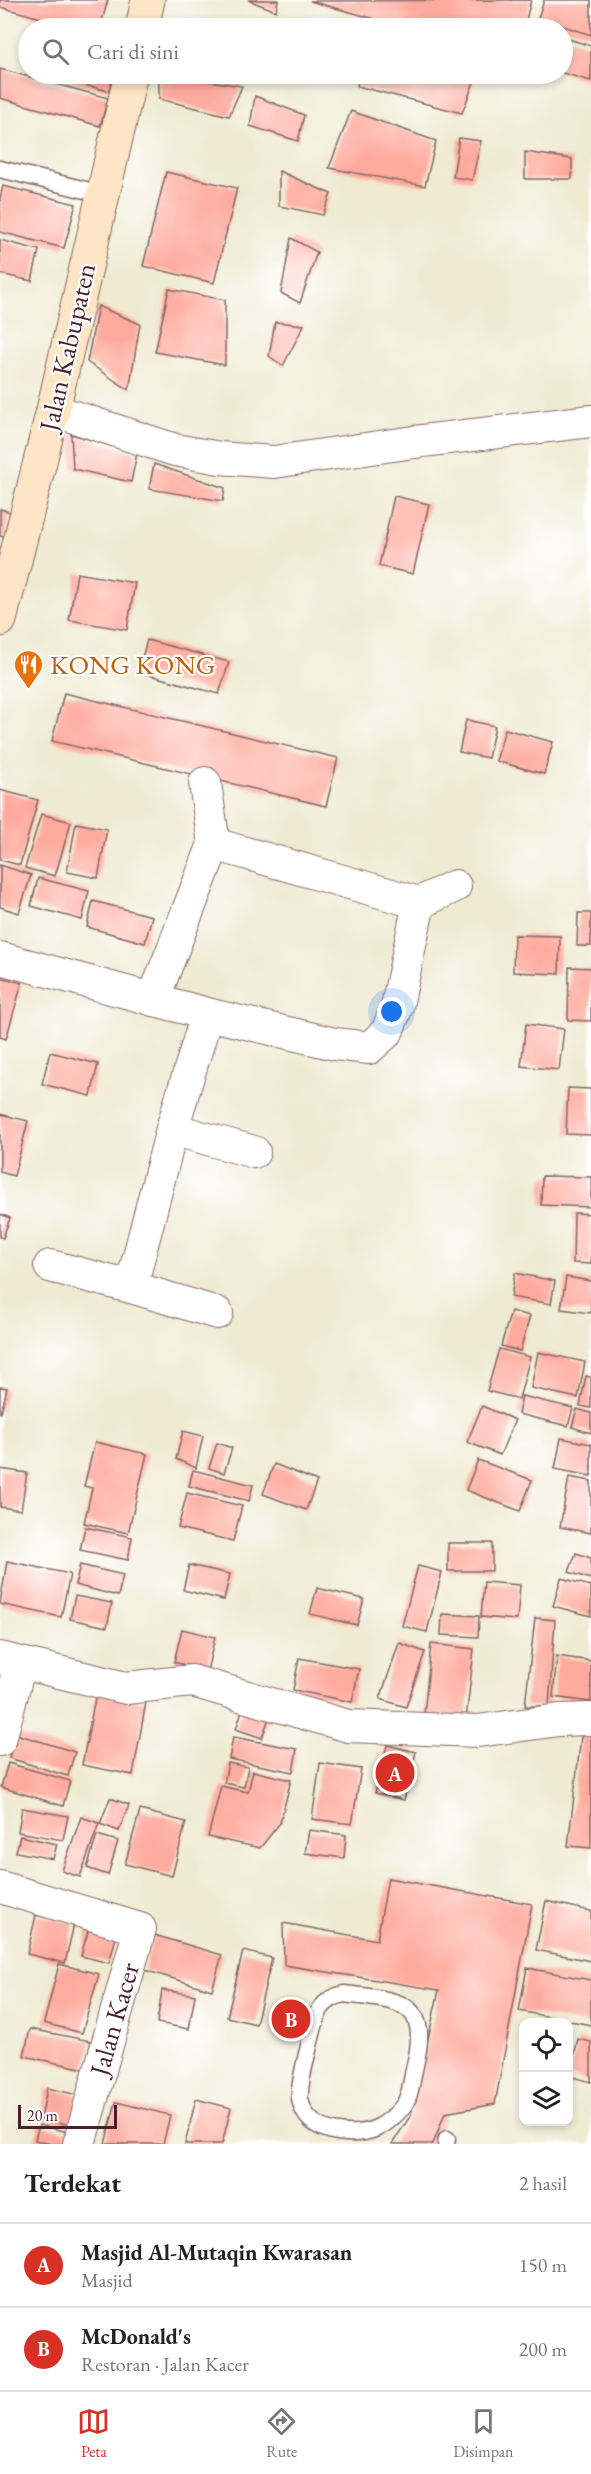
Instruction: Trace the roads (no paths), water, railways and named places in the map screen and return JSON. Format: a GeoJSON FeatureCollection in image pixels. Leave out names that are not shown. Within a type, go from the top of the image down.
{"type":"FeatureCollection","features":[{"type":"Feature","properties":{"kind":"main road"},"geometry":{"type":"LineString","coordinates":[[144,18],[148,0]]}},
{"type":"Feature","properties":{"kind":"main road","name":"Jalan Kabupaten"},"geometry":{"type":"LineString","coordinates":[[0,620],[4,584],[53,410],[129,84]]}},
{"type":"Feature","properties":{"kind":"street"},"geometry":{"type":"LineString","coordinates":[[53,410],[175,450],[220,458],[274,462],[414,442],[591,421]]}},
{"type":"Feature","properties":{"kind":"street"},"geometry":{"type":"LineString","coordinates":[[153,1000],[214,844],[205,783]]}},
{"type":"Feature","properties":{"kind":"street"},"geometry":{"type":"LineString","coordinates":[[214,844],[419,903],[455,886]]}},
{"type":"Feature","properties":{"kind":"street"},"geometry":{"type":"LineString","coordinates":[[0,958],[207,1014],[335,1044],[369,1048],[387,1032],[397,1006],[419,903]]}},
{"type":"Feature","properties":{"kind":"street"},"geometry":{"type":"LineString","coordinates":[[131,1287],[172,1129],[207,1014]]}},
{"type":"Feature","properties":{"kind":"street"},"geometry":{"type":"LineString","coordinates":[[172,1129],[254,1152]]}},
{"type":"Feature","properties":{"kind":"street"},"geometry":{"type":"LineString","coordinates":[[50,1266],[217,1313]]}},
{"type":"Feature","properties":{"kind":"street"},"geometry":{"type":"LineString","coordinates":[[0,1740],[10,1661],[126,1688],[192,1681],[348,1726],[478,1731],[559,1720],[591,1719]]}},
{"type":"Feature","properties":{"kind":"street","name":"Jalan Kacer"},"geometry":{"type":"LineString","coordinates":[[0,1887],[140,1929],[79,2144]]}},
{"type":"Feature","properties":{"kind":"lane"},"geometry":{"type":"LineString","coordinates":[[0,169],[102,195]]}},
{"type":"Feature","properties":{"kind":"lane"},"geometry":{"type":"LineString","coordinates":[[344,1994],[371,1997],[405,2006],[414,2013],[421,2032],[406,2102],[394,2118],[376,2128],[326,2136],[304,2111],[299,2091],[320,2010],[331,1999],[344,1994]]}},
{"type":"Feature","properties":{"kind":"place","name":"KONG KONG"},"geometry":{"type":"Point","coordinates":[29,690]}},
{"type":"Feature","properties":{"kind":"place","name":"Masjid Al-Mutaqin Kwarasan"},"geometry":{"type":"Point","coordinates":[395,1773]}},
{"type":"Feature","properties":{"kind":"place","name":"McDonald's"},"geometry":{"type":"Point","coordinates":[291,2019]}}]}
